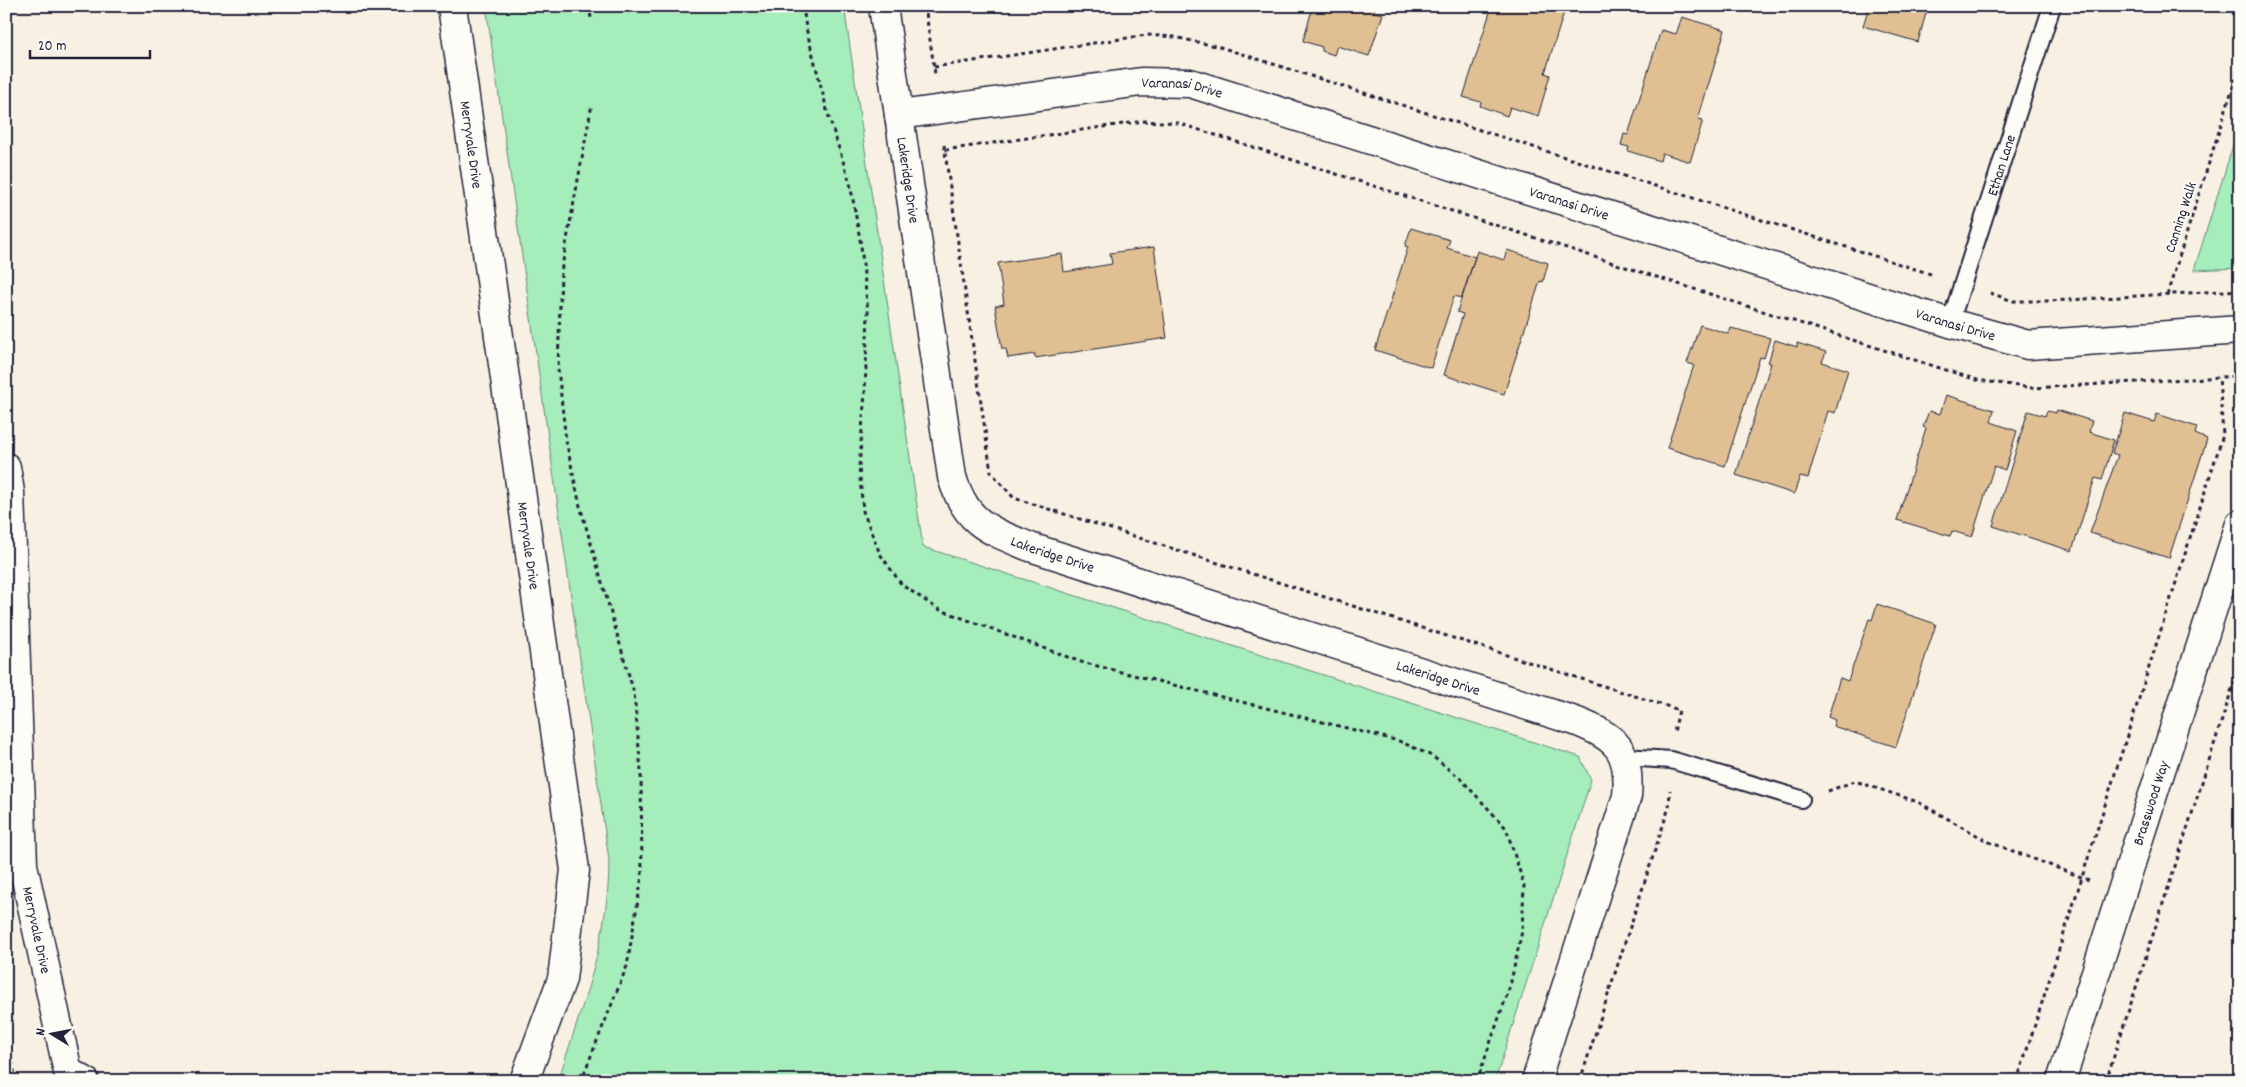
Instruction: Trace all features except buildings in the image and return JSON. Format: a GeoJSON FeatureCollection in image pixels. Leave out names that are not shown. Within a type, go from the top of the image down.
{"type":"FeatureCollection","features":[{"type":"Feature","properties":{"kind":"street","name":"Merryvale Drive"},"geometry":{"type":"LineString","coordinates":[[452,6],[575,870],[562,979],[524,1081]]}},
{"type":"Feature","properties":{"kind":"street","name":"Lakeridge Drive"},"geometry":{"type":"LineString","coordinates":[[883,6],[952,477],[957,494],[971,514],[987,530],[1030,547],[1595,728],[1614,744],[1625,757]]}},
{"type":"Feature","properties":{"kind":"street","name":"Varanasi Drive"},"geometry":{"type":"LineString","coordinates":[[899,116],[1141,82],[1190,83],[1950,323],[2028,344],[2240,330]]}},
{"type":"Feature","properties":{"kind":"street","name":"Merryvale Drive"},"geometry":{"type":"LineString","coordinates":[[6,467],[10,492],[13,814],[68,1072],[85,1081]]}},
{"type":"Feature","properties":{"kind":"street","name":"Brasswood Way"},"geometry":{"type":"LineString","coordinates":[[2061,1081],[2240,524]]}},
{"type":"Feature","properties":{"kind":"street"},"geometry":{"type":"LineString","coordinates":[[1536,1081],[1627,796],[1629,774],[1625,757]]}},
{"type":"Feature","properties":{"kind":"lane","name":"Ethan Lane"},"geometry":{"type":"LineString","coordinates":[[1950,323],[2052,6]]}},
{"type":"Feature","properties":{"kind":"lane"},"geometry":{"type":"LineString","coordinates":[[1625,757],[1671,760],[1801,800]]}},
{"type":"Feature","properties":{"kind":"path"},"geometry":{"type":"LineString","coordinates":[[589,6],[591,18]]}},
{"type":"Feature","properties":{"kind":"path"},"geometry":{"type":"LineString","coordinates":[[925,6],[991,472],[1014,498],[1679,710],[1674,729],[1669,807],[1580,1081]]}},
{"type":"Feature","properties":{"kind":"path"},"geometry":{"type":"LineString","coordinates":[[934,67],[1147,35],[1174,36],[1220,47],[2013,301],[2050,301],[2240,290]]}},
{"type":"Feature","properties":{"kind":"path","name":"Canning Walk"},"geometry":{"type":"LineString","coordinates":[[2162,380],[2163,335],[2168,294],[2240,65]]}},
{"type":"Feature","properties":{"kind":"path"},"geometry":{"type":"LineString","coordinates":[[581,1081],[627,966],[642,876],[641,771],[634,693],[580,506],[566,441],[558,369],[561,272],[592,104]]}},
{"type":"Feature","properties":{"kind":"path"},"geometry":{"type":"LineString","coordinates":[[945,150],[1144,121],[1178,123],[1977,380],[2032,388],[2240,376]]}},
{"type":"Feature","properties":{"kind":"path"},"geometry":{"type":"LineString","coordinates":[[2017,1081],[2223,435],[2219,377]]}},
{"type":"Feature","properties":{"kind":"path"},"geometry":{"type":"LineString","coordinates":[[2106,1081],[2240,664]]}},
{"type":"Feature","properties":{"kind":"path"},"geometry":{"type":"LineString","coordinates":[[1801,800],[1855,781],[1918,802],[1989,842],[2082,877],[2123,890]]}},
{"type":"Feature","properties":{"kind":"path"},"geometry":{"type":"LineString","coordinates":[[6,1030],[16,1081]]}},
{"type":"Feature","properties":{"kind":"green space"},"geometry":{"type":"Polygon","coordinates":[[[486,6],[844,6],[923,547],[1580,757],[1591,780],[1495,1081],[558,1081],[585,999],[599,945],[608,889],[609,860],[486,6]]]}},
{"type":"Feature","properties":{"kind":"green space"},"geometry":{"type":"Polygon","coordinates":[[[2240,123],[2240,268],[2194,270],[2240,123]]]}}]}
